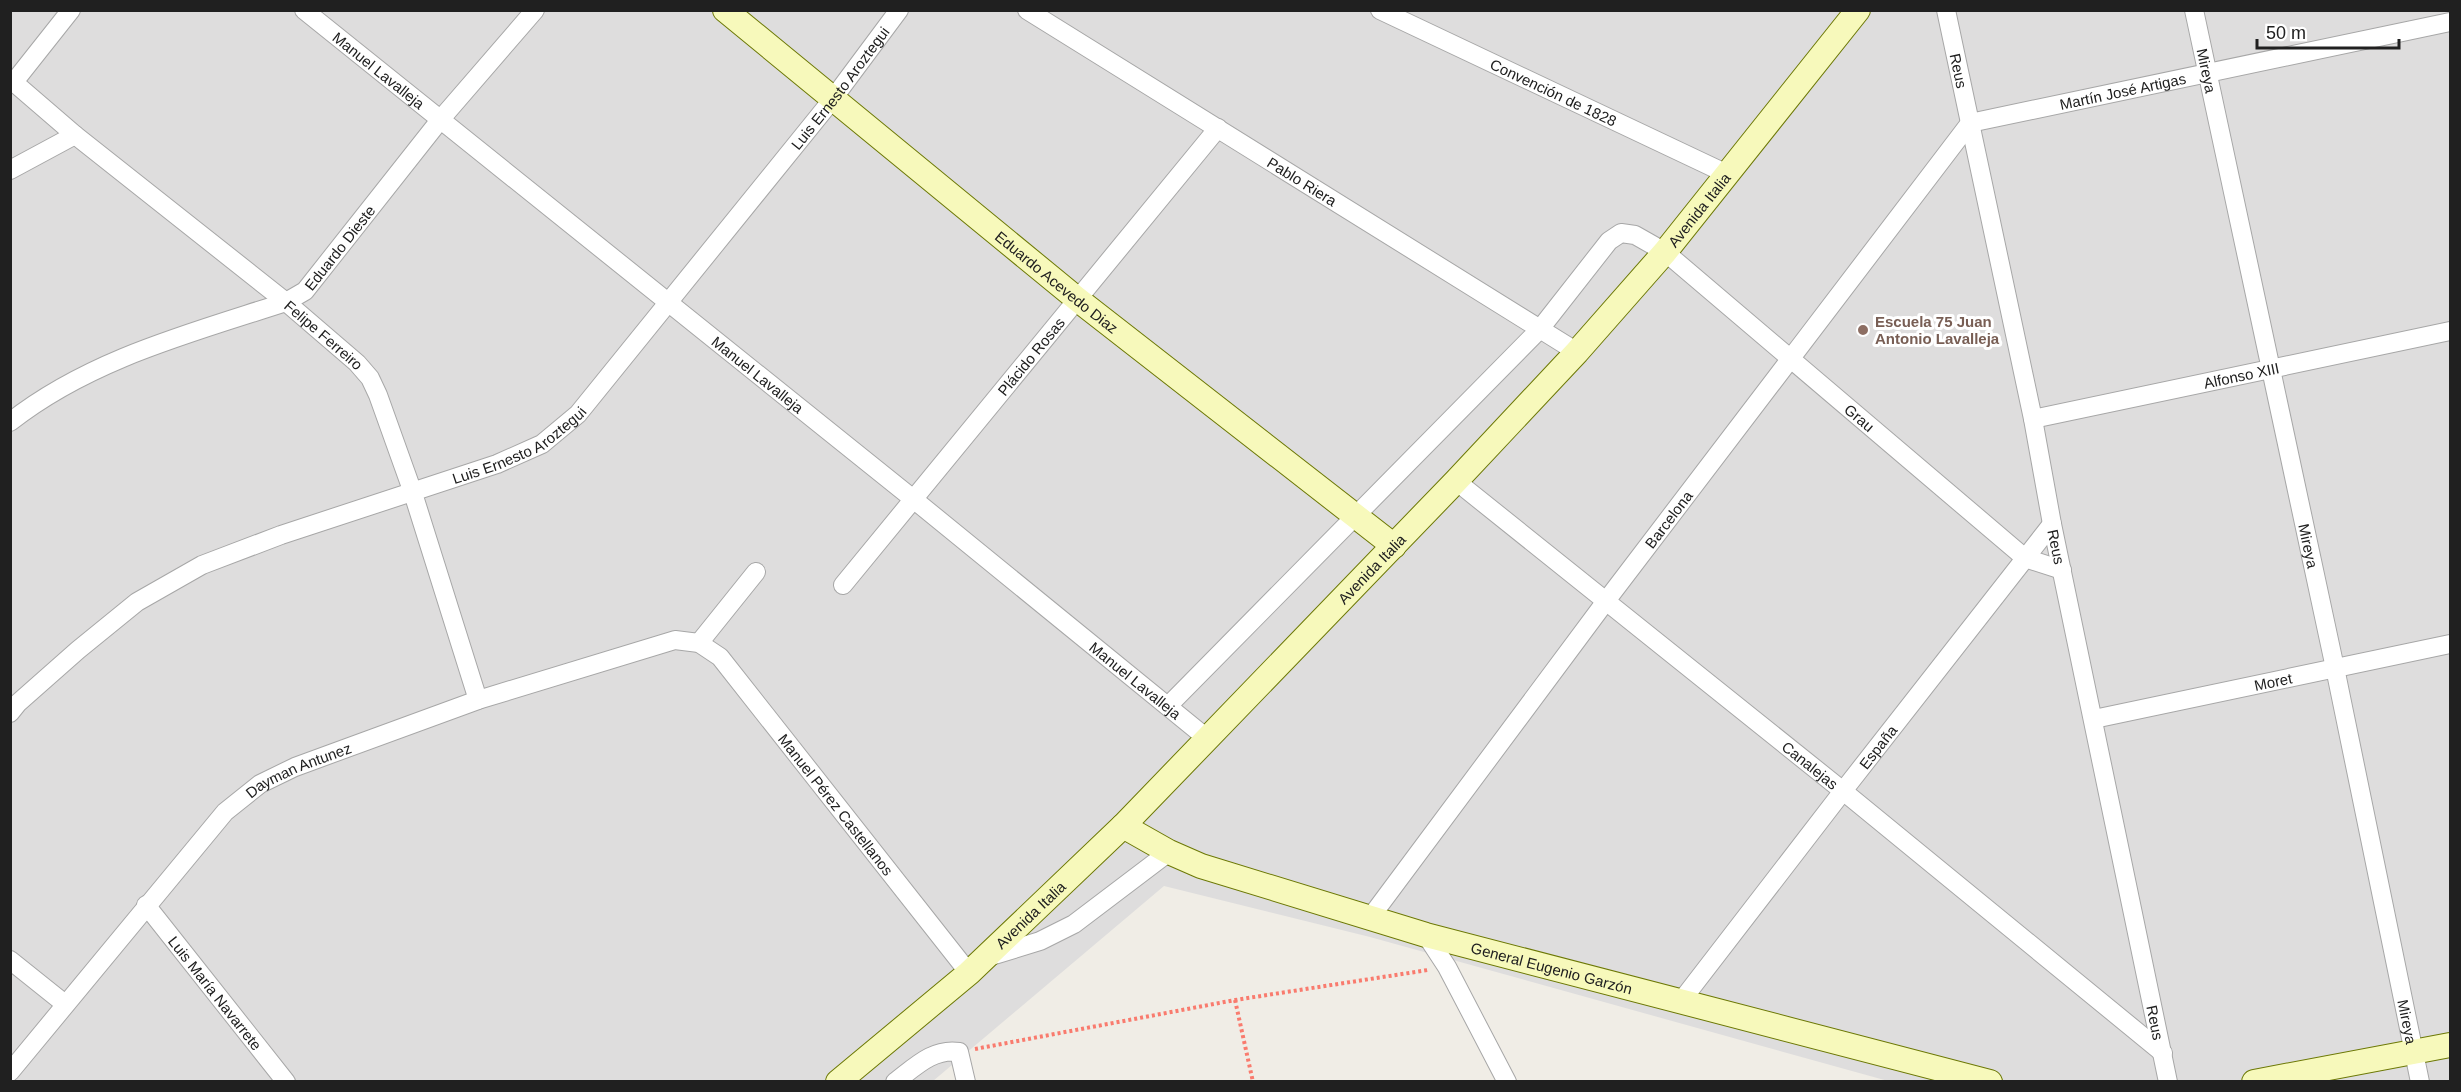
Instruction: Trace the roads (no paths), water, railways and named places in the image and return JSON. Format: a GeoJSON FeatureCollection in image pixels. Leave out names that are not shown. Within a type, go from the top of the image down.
{"type":"FeatureCollection","features":[{"type":"Feature","properties":{"kind":"street"},"geometry":{"type":"LineString","coordinates":[[12,81],[71,10]]}},
{"type":"Feature","properties":{"kind":"street","name":"Manuel Lavalleja"},"geometry":{"type":"LineString","coordinates":[[304,10],[912,498],[1209,740]]}},
{"type":"Feature","properties":{"kind":"street","name":"Eduardo Dieste"},"geometry":{"type":"LineString","coordinates":[[10,422],[82,376],[147,348],[286,302],[305,291],[440,120],[535,10]]}},
{"type":"Feature","properties":{"kind":"street","name":"Eduardo Acevedo Diaz"},"geometry":{"type":"LineString","coordinates":[[725,10],[1077,299],[1394,546]]}},
{"type":"Feature","properties":{"kind":"street","name":"Luis Ernesto Aroztegui"},"geometry":{"type":"LineString","coordinates":[[13,705],[137,602],[202,565],[412,490],[497,464],[542,444],[578,414],[832,100],[899,10]]}},
{"type":"Feature","properties":{"kind":"street","name":"Pablo Riera"},"geometry":{"type":"LineString","coordinates":[[1027,10],[1577,352]]}},
{"type":"Feature","properties":{"kind":"street","name":"Convención de 1828"},"geometry":{"type":"LineString","coordinates":[[1380,10],[1726,174]]}},
{"type":"Feature","properties":{"kind":"street","name":"Avenida Italia"},"geometry":{"type":"LineString","coordinates":[[838,1082],[925,1012],[1123,826],[1209,740],[1456,482],[1577,352],[1665,252],[1858,10]]}},
{"type":"Feature","properties":{"kind":"street","name":"Reus"},"geometry":{"type":"LineString","coordinates":[[1946,10],[2033,419],[2052,524],[2168,1082]]}},
{"type":"Feature","properties":{"kind":"street","name":"Mireya"},"geometry":{"type":"LineString","coordinates":[[2193,10],[2335,668],[2420,1082]]}},
{"type":"Feature","properties":{"kind":"street","name":"Martín José Artigas"},"geometry":{"type":"LineString","coordinates":[[1970,123],[2449,21]]}},
{"type":"Feature","properties":{"kind":"street","name":"Felipe Ferreiro"},"geometry":{"type":"LineString","coordinates":[[12,81],[75,135],[286,302],[357,363],[370,378],[412,490],[478,700]]}},
{"type":"Feature","properties":{"kind":"street","name":"Barcelona"},"geometry":{"type":"LineString","coordinates":[[1370,918],[1789,358],[1970,123]]}},
{"type":"Feature","properties":{"kind":"street","name":"Plácido Rosas"},"geometry":{"type":"LineString","coordinates":[[843,585],[912,498],[1218,128]]}},
{"type":"Feature","properties":{"kind":"street"},"geometry":{"type":"LineString","coordinates":[[10,170],[75,135]]}},
{"type":"Feature","properties":{"kind":"street","name":"Grau"},"geometry":{"type":"LineString","coordinates":[[1540,329],[1609,241],[1621,233],[1635,235],[1665,252],[2025,558],[2062,570]]}},
{"type":"Feature","properties":{"kind":"street"},"geometry":{"type":"LineString","coordinates":[[1168,706],[1540,329]]}},
{"type":"Feature","properties":{"kind":"street","name":"Alfonso XIII"},"geometry":{"type":"LineString","coordinates":[[2033,419],[2451,331]]}},
{"type":"Feature","properties":{"kind":"street","name":"Canalejas"},"geometry":{"type":"LineString","coordinates":[[1456,482],[1843,791],[2163,1053]]}},
{"type":"Feature","properties":{"kind":"street","name":"España"},"geometry":{"type":"LineString","coordinates":[[1682,1000],[2052,524]]}},
{"type":"Feature","properties":{"kind":"street"},"geometry":{"type":"LineString","coordinates":[[699,643],[756,572]]}},
{"type":"Feature","properties":{"kind":"street","name":"Dayman Antunez"},"geometry":{"type":"LineString","coordinates":[[10,1072],[225,812],[260,784],[295,767],[478,700],[675,640],[699,643]]}},
{"type":"Feature","properties":{"kind":"street","name":"Manuel Pérez Castellanos"},"geometry":{"type":"LineString","coordinates":[[699,643],[720,657],[976,966]]}},
{"type":"Feature","properties":{"kind":"street","name":"Moret"},"geometry":{"type":"LineString","coordinates":[[2094,719],[2451,644]]}},
{"type":"Feature","properties":{"kind":"street","name":"General Eugenio Garzón"},"geometry":{"type":"LineString","coordinates":[[1123,826],[1168,852],[1201,866],[1426,935],[1990,1082]]}},
{"type":"Feature","properties":{"kind":"street"},"geometry":{"type":"LineString","coordinates":[[976,966],[1040,941],[1074,924],[1168,852]]}},
{"type":"Feature","properties":{"kind":"street","name":"Luis María Navarrete"},"geometry":{"type":"LineString","coordinates":[[146,905],[285,1082]]}},
{"type":"Feature","properties":{"kind":"street"},"geometry":{"type":"LineString","coordinates":[[1426,935],[1447,967],[1507,1082]]}},
{"type":"Feature","properties":{"kind":"street"},"geometry":{"type":"LineString","coordinates":[[10,960],[65,1004]]}},
{"type":"Feature","properties":{"kind":"street"},"geometry":{"type":"LineString","coordinates":[[2254,1082],[2451,1045]]}},
{"type":"Feature","properties":{"kind":"street"},"geometry":{"type":"LineString","coordinates":[[895,1082],[926,1058],[946,1050],[959,1052],[966,1082]]}},
{"type":"Feature","properties":{"kind":"place","name":"Escuela 75 Juan Antonio Lavalleja"},"geometry":{"type":"Point","coordinates":[1863,330]}}]}
